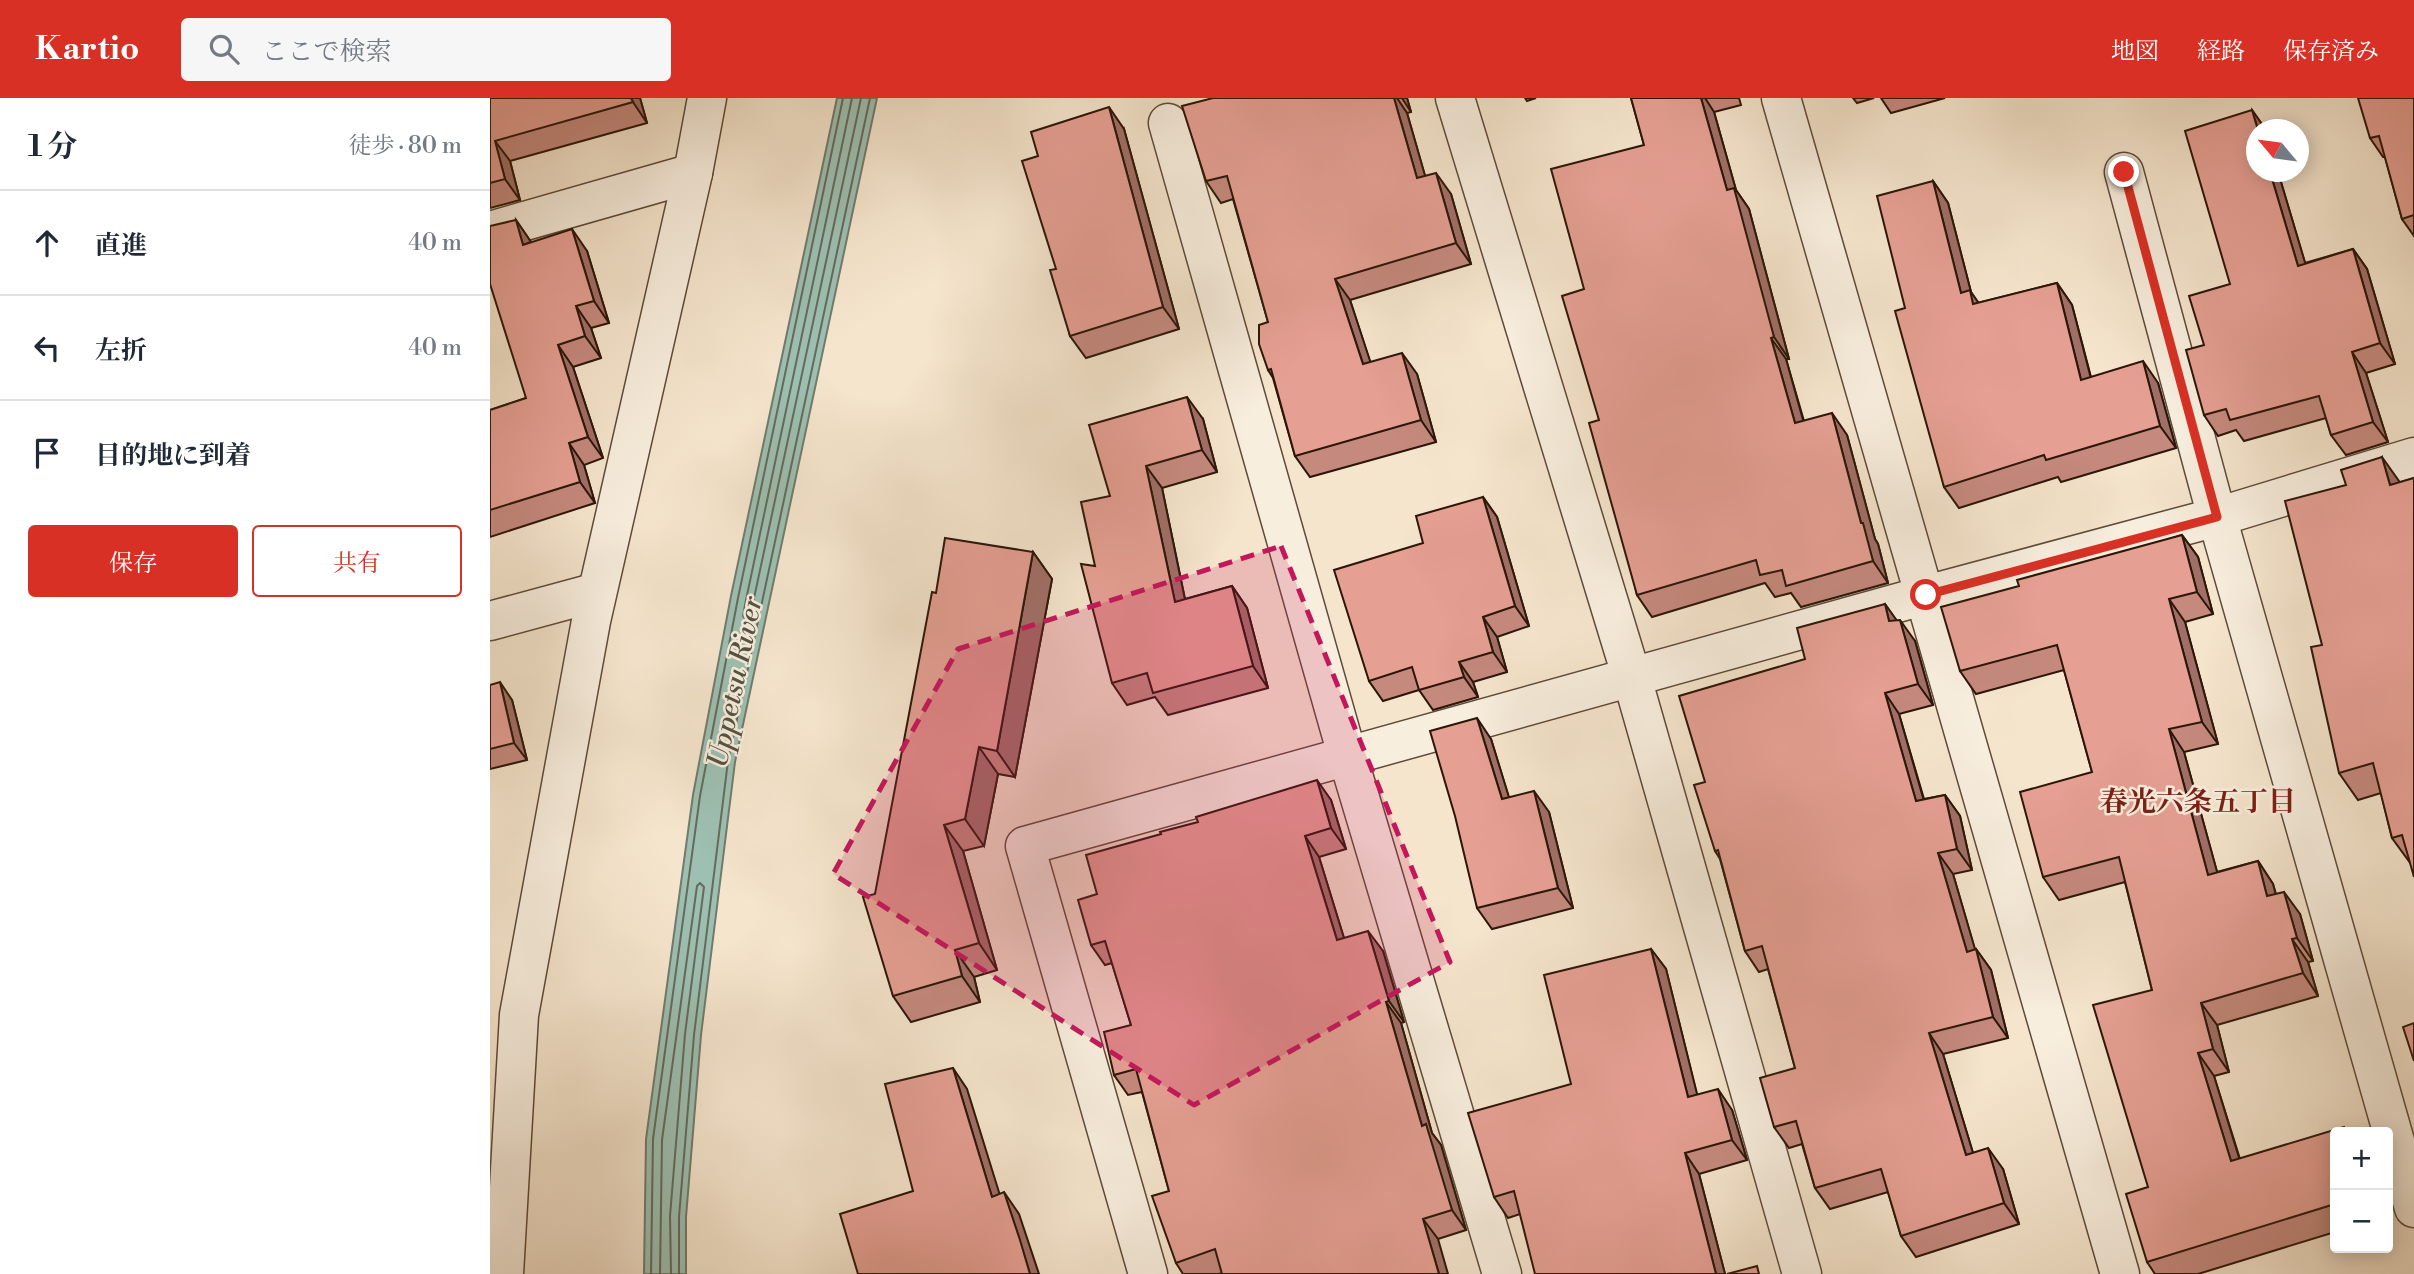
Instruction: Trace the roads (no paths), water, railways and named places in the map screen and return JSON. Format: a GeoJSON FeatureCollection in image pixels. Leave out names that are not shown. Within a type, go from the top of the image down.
{"type":"FeatureCollection","features":[{"type":"Feature","properties":{"kind":"street"},"geometry":{"type":"LineString","coordinates":[[504,1274],[504,1018],[597,592],[693,173],[707,98]]}},
{"type":"Feature","properties":{"kind":"street"},"geometry":{"type":"LineString","coordinates":[[1455,98],[1632,678],[1801,1274]]}},
{"type":"Feature","properties":{"kind":"street"},"geometry":{"type":"LineString","coordinates":[[1781,98],[2120,1274]]}},
{"type":"Feature","properties":{"kind":"street"},"geometry":{"type":"LineString","coordinates":[[1168,123],[1348,758],[1502,1274]]}},
{"type":"Feature","properties":{"kind":"street"},"geometry":{"type":"LineString","coordinates":[[2124,172],[2217,517],[2414,1208]]}},
{"type":"Feature","properties":{"kind":"street"},"geometry":{"type":"LineString","coordinates":[[490,232],[693,173]]}},
{"type":"Feature","properties":{"kind":"street"},"geometry":{"type":"LineString","coordinates":[[1142,1272],[1025,846],[1926,595],[2217,517],[2414,457]]}},
{"type":"Feature","properties":{"kind":"street"},"geometry":{"type":"LineString","coordinates":[[490,621],[597,592]]}},
{"type":"Feature","properties":{"kind":"water","name":"Uppetsu River"},"geometry":{"type":"Polygon","coordinates":[[[837,98],[877,98],[735,762],[701,1035],[686,1217],[686,1274],[644,1274],[646,1139],[693,795],[731,596],[837,98]]]}},
{"type":"Feature","properties":{"kind":"district","name":"春光六条五丁目"},"geometry":{"type":"Point","coordinates":[2198,801]}}]}
